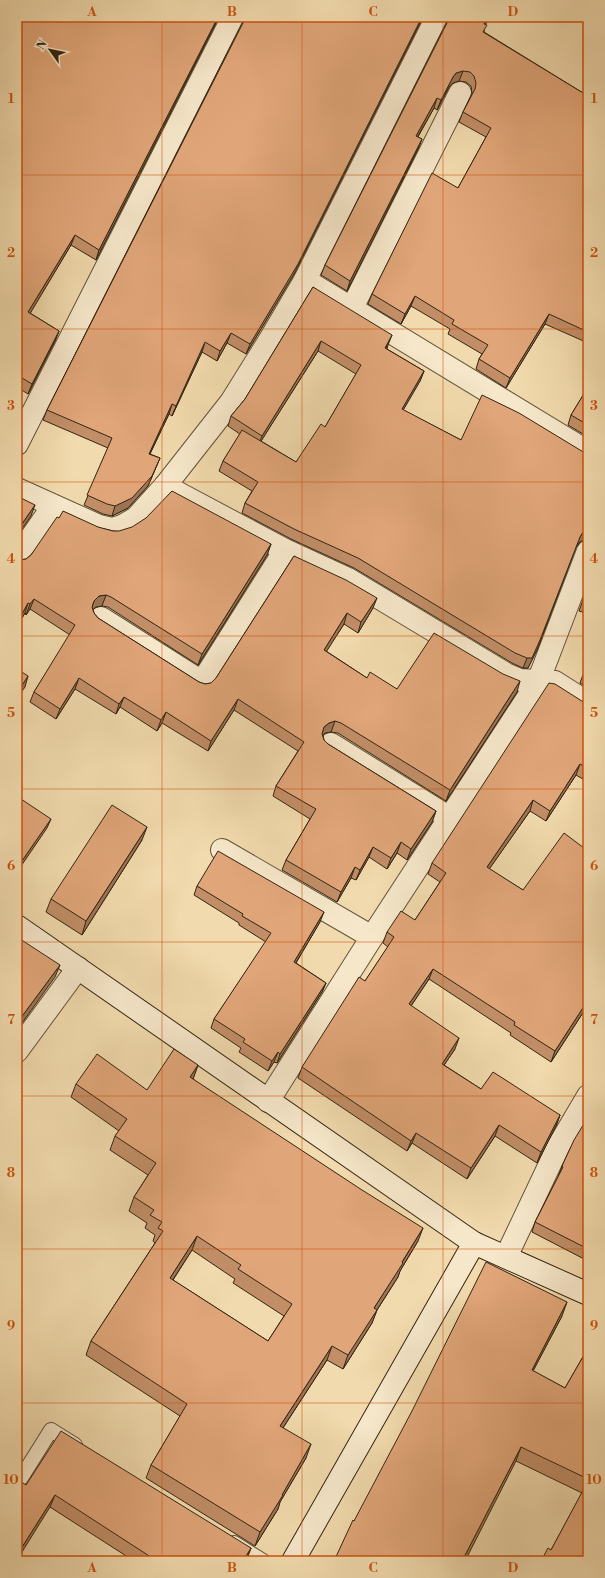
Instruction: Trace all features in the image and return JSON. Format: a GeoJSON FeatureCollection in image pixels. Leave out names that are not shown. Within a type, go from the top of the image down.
{"type":"FeatureCollection","features":[{"type":"Feature","properties":{"kind":"street"},"geometry":{"type":"LineString","coordinates":[[17,444],[233,17]]}},
{"type":"Feature","properties":{"kind":"street"},"geometry":{"type":"LineString","coordinates":[[17,489],[99,526],[112,529],[122,526],[136,518],[165,486],[231,402],[305,280],[437,17]]}},
{"type":"Feature","properties":{"kind":"street"},"geometry":{"type":"LineString","coordinates":[[352,308],[460,93]]}},
{"type":"Feature","properties":{"kind":"street"},"geometry":{"type":"LineString","coordinates":[[305,280],[588,452]]}},
{"type":"Feature","properties":{"kind":"street"},"geometry":{"type":"LineString","coordinates":[[165,486],[285,550],[348,579],[506,674],[520,680],[555,682],[588,703]]}},
{"type":"Feature","properties":{"kind":"street"},"geometry":{"type":"LineString","coordinates":[[17,558],[53,506]]}},
{"type":"Feature","properties":{"kind":"street"},"geometry":{"type":"LineString","coordinates":[[101,618],[202,682],[285,550]]}},
{"type":"Feature","properties":{"kind":"street"},"geometry":{"type":"LineString","coordinates":[[268,1100],[538,682],[588,551]]}},
{"type":"Feature","properties":{"kind":"street"},"geometry":{"type":"LineString","coordinates":[[331,744],[450,818]]}},
{"type":"Feature","properties":{"kind":"street"},"geometry":{"type":"LineString","coordinates":[[222,850],[372,937]]}},
{"type":"Feature","properties":{"kind":"street"},"geometry":{"type":"LineString","coordinates":[[17,926],[474,1243],[588,1294]]}},
{"type":"Feature","properties":{"kind":"street"},"geometry":{"type":"LineString","coordinates":[[17,1051],[78,968]]}},
{"type":"Feature","properties":{"kind":"street"},"geometry":{"type":"LineString","coordinates":[[506,1257],[559,1146],[588,1096]]}},
{"type":"Feature","properties":{"kind":"street"},"geometry":{"type":"LineString","coordinates":[[293,1561],[474,1243]]}},
{"type":"Feature","properties":{"kind":"lane"},"geometry":{"type":"LineString","coordinates":[[21,1478],[51,1430],[84,1450]]}},
{"type":"Feature","properties":{"kind":"lane"},"geometry":{"type":"LineString","coordinates":[[223,1536],[263,1561]]}},
{"type":"Feature","properties":{"kind":"building"},"geometry":{"type":"Polygon","coordinates":[[[17,17],[218,17],[99,250],[75,235],[28,312],[59,331],[32,384],[17,375],[17,150],[19,144],[17,143],[17,17]]]}},
{"type":"Feature","properties":{"kind":"building"},"geometry":{"type":"Polygon","coordinates":[[[246,17],[422,17],[298,264],[250,344],[231,333],[220,351],[205,342],[176,406],[172,404],[149,454],[160,458],[152,476],[132,498],[115,506],[107,504],[87,495],[112,438],[47,410],[246,17]]]}},
{"type":"Feature","properties":{"kind":"building"},"geometry":{"type":"Polygon","coordinates":[[[450,17],[488,17],[484,24],[487,25],[483,32],[588,96],[588,332],[549,314],[510,378],[479,359],[488,345],[452,324],[454,320],[415,296],[405,314],[372,294],[432,173],[458,188],[491,128],[463,112],[475,89],[476,83],[474,76],[470,72],[463,71],[456,73],[441,100],[437,98],[416,136],[422,139],[350,281],[325,265],[450,17]]]}},
{"type":"Feature","properties":{"kind":"building"},"geometry":{"type":"Polygon","coordinates":[[[313,287],[392,335],[385,348],[424,371],[402,409],[461,440],[482,395],[519,413],[588,454],[588,529],[583,532],[580,537],[532,658],[527,658],[515,653],[358,558],[294,529],[245,503],[258,482],[223,461],[242,430],[296,462],[321,424],[325,427],[361,365],[321,341],[262,436],[231,416],[245,399],[313,287]]]}},
{"type":"Feature","properties":{"kind":"building"},"geometry":{"type":"Polygon","coordinates":[[[588,387],[588,425],[571,415],[588,387]]]}},
{"type":"Feature","properties":{"kind":"building"},"geometry":{"type":"Polygon","coordinates":[[[172,491],[271,544],[202,654],[111,597],[106,595],[99,596],[94,601],[92,607],[98,618],[199,682],[205,684],[211,683],[216,678],[294,556],[346,580],[377,598],[361,622],[347,613],[324,650],[367,678],[370,672],[397,689],[434,633],[503,674],[520,681],[450,790],[341,723],[335,721],[324,727],[322,734],[324,740],[328,744],[436,811],[411,849],[401,842],[391,858],[373,847],[360,870],[355,867],[341,892],[286,860],[316,809],[276,786],[304,742],[238,699],[211,741],[166,712],[161,720],[124,697],[119,704],[79,678],[60,709],[34,692],[75,625],[34,599],[30,604],[28,603],[17,623],[17,559],[26,559],[31,555],[57,517],[59,518],[63,511],[98,527],[119,531],[132,527],[146,518],[172,491]]]}},
{"type":"Feature","properties":{"kind":"building"},"geometry":{"type":"Polygon","coordinates":[[[17,496],[35,505],[17,531],[17,496]]]}},
{"type":"Feature","properties":{"kind":"building"},"geometry":{"type":"Polygon","coordinates":[[[588,586],[588,603],[582,601],[588,586]]]}},
{"type":"Feature","properties":{"kind":"building"},"geometry":{"type":"Polygon","coordinates":[[[588,666],[588,675],[584,672],[588,666]]]}},
{"type":"Feature","properties":{"kind":"building"},"geometry":{"type":"Polygon","coordinates":[[[17,669],[28,676],[17,693],[17,669]]]}},
{"type":"Feature","properties":{"kind":"building"},"geometry":{"type":"Polygon","coordinates":[[[549,683],[555,684],[588,704],[588,769],[580,764],[550,811],[533,800],[487,867],[523,890],[564,833],[588,851],[588,1000],[555,1051],[514,1025],[515,1022],[433,969],[409,1004],[459,1038],[442,1064],[481,1089],[493,1072],[560,1115],[541,1152],[499,1125],[471,1168],[416,1133],[411,1141],[302,1067],[359,977],[365,981],[394,937],[387,932],[401,911],[415,920],[446,873],[432,863],[549,683]]]}},
{"type":"Feature","properties":{"kind":"building"},"geometry":{"type":"Polygon","coordinates":[[[21,799],[51,819],[17,868],[17,806],[21,799]]]}},
{"type":"Feature","properties":{"kind":"building"},"geometry":{"type":"Polygon","coordinates":[[[112,805],[147,827],[86,921],[51,899],[112,805]]]}},
{"type":"Feature","properties":{"kind":"building"},"geometry":{"type":"Polygon","coordinates":[[[218,851],[324,912],[294,962],[326,983],[280,1054],[278,1052],[272,1061],[243,1042],[245,1039],[214,1019],[271,933],[197,886],[218,851]]]}},
{"type":"Feature","properties":{"kind":"building"},"geometry":{"type":"Polygon","coordinates":[[[17,937],[60,965],[17,1023],[17,937]]]}},
{"type":"Feature","properties":{"kind":"building"},"geometry":{"type":"Polygon","coordinates":[[[174,1049],[198,1065],[190,1077],[362,1190],[423,1228],[402,1262],[403,1263],[374,1308],[377,1310],[348,1355],[332,1346],[280,1426],[311,1444],[283,1495],[260,1532],[151,1465],[187,1404],[91,1341],[163,1231],[158,1228],[162,1222],[150,1215],[154,1210],[134,1197],[156,1163],[115,1136],[127,1119],[76,1084],[97,1054],[147,1090],[174,1049]],[[197,1236],[170,1278],[268,1341],[292,1304],[238,1269],[241,1265],[197,1236]]]}},
{"type":"Feature","properties":{"kind":"building"},"geometry":{"type":"Polygon","coordinates":[[[588,1117],[588,1249],[535,1222],[563,1167],[562,1166],[574,1140],[588,1117]]]}},
{"type":"Feature","properties":{"kind":"building"},"geometry":{"type":"Polygon","coordinates":[[[486,1262],[567,1302],[532,1370],[565,1388],[588,1348],[588,1479],[521,1447],[462,1561],[334,1561],[353,1520],[354,1521],[412,1411],[486,1262]]]}},
{"type":"Feature","properties":{"kind":"building"},"geometry":{"type":"Polygon","coordinates":[[[61,1431],[251,1548],[243,1561],[237,1559],[236,1561],[157,1561],[55,1495],[17,1555],[17,1479],[26,1485],[61,1431]]]}},
{"type":"Feature","properties":{"kind":"building"},"geometry":{"type":"Polygon","coordinates":[[[588,1481],[588,1561],[541,1561],[548,1548],[551,1550],[588,1481]]]}}]}
